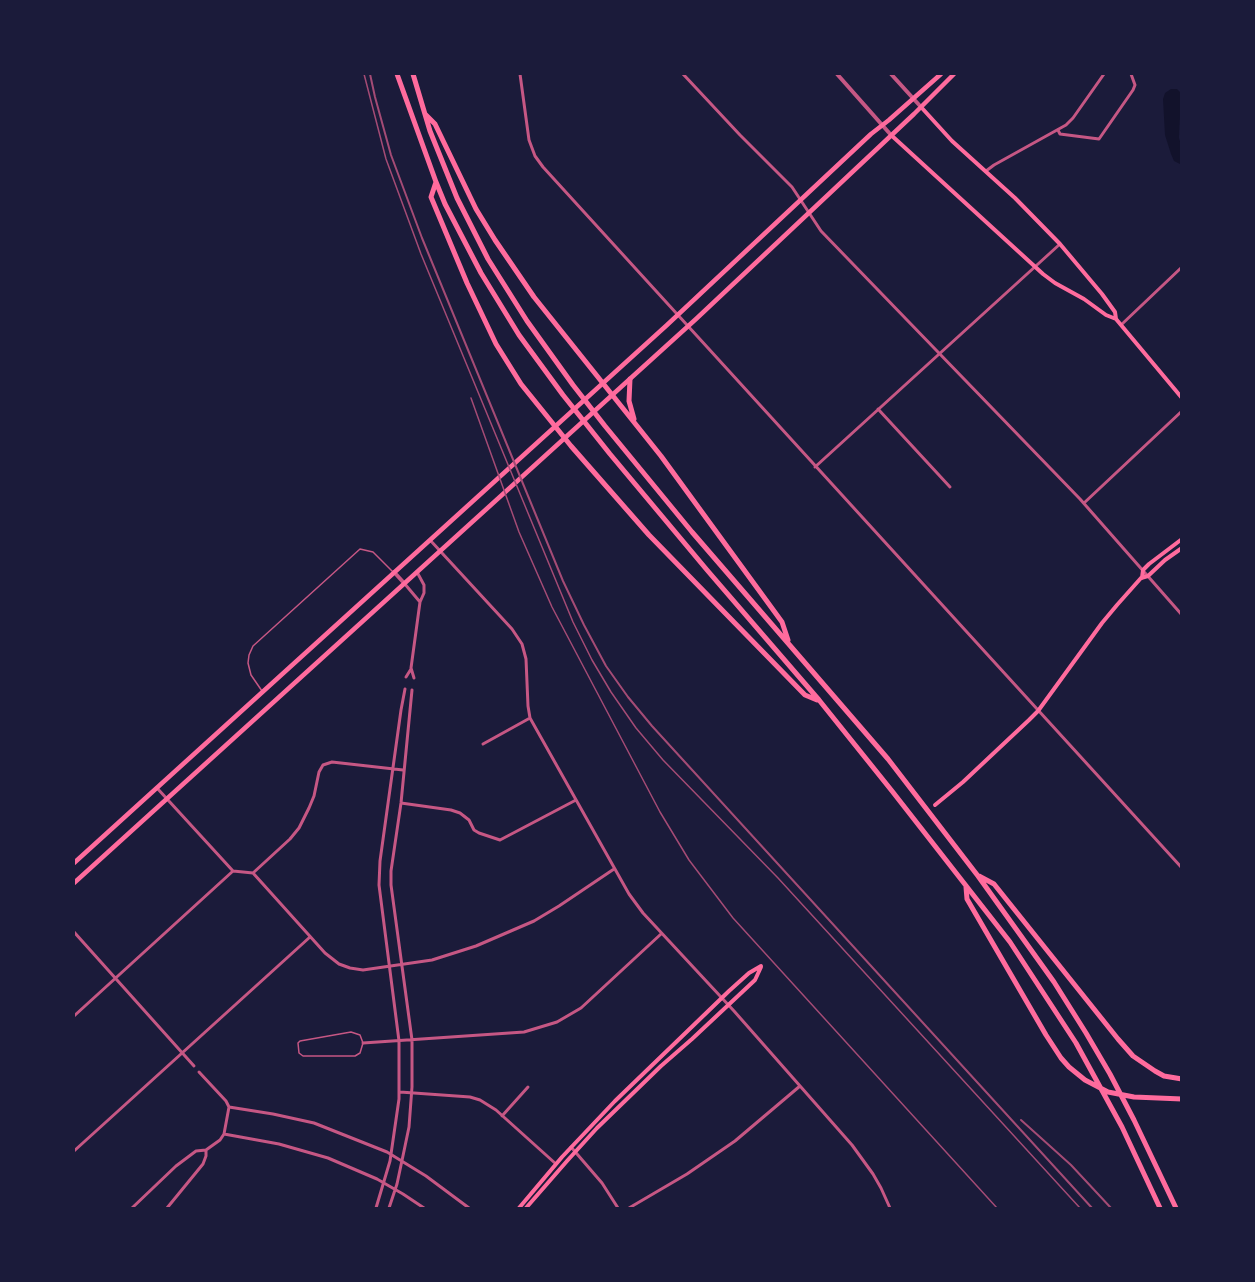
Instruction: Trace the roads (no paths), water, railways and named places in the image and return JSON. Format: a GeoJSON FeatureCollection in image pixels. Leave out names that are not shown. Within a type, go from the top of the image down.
{"type":"FeatureCollection","features":[{"type":"Feature","properties":{"kind":"highway"},"geometry":{"type":"LineString","coordinates":[[398,74],[436,182],[481,273],[519,335],[595,435],[699,561],[819,700],[1010,942],[1076,1043],[1122,1127],[1160,1209]]}},
{"type":"Feature","properties":{"kind":"highway"},"geometry":{"type":"LineString","coordinates":[[413,74],[424,112],[457,198],[488,259],[526,321],[605,426],[692,532],[888,759],[978,876],[1054,982],[1086,1033],[1129,1111],[1176,1209]]}},
{"type":"Feature","properties":{"kind":"highway"},"geometry":{"type":"LineString","coordinates":[[424,112],[435,124],[495,240],[534,297],[638,426],[782,622],[789,645]]}},
{"type":"Feature","properties":{"kind":"highway"},"geometry":{"type":"LineString","coordinates":[[436,182],[432,197],[467,283],[503,358],[521,384],[649,535],[805,695],[819,700]]}},
{"type":"Feature","properties":{"kind":"highway"},"geometry":{"type":"LineString","coordinates":[[630,379],[630,405],[638,426]]}},
{"type":"Feature","properties":{"kind":"highway"},"geometry":{"type":"LineString","coordinates":[[978,876],[994,884],[1133,1056],[1164,1076],[1182,1079]]}},
{"type":"Feature","properties":{"kind":"highway"},"geometry":{"type":"LineString","coordinates":[[966,886],[967,899],[1055,1049],[1069,1067],[1093,1085],[1108,1092],[1119,1095],[1182,1099]]}},
{"type":"Feature","properties":{"kind":"main road"},"geometry":{"type":"LineString","coordinates":[[74,863],[678,316],[871,134],[941,74]]}},
{"type":"Feature","properties":{"kind":"main road"},"geometry":{"type":"LineString","coordinates":[[74,883],[688,327],[954,74]]}},
{"type":"Feature","properties":{"kind":"main road"},"geometry":{"type":"LineString","coordinates":[[921,107],[952,141],[1060,244],[1102,294],[1115,312],[1116,319]]}},
{"type":"Feature","properties":{"kind":"main road"},"geometry":{"type":"LineString","coordinates":[[891,135],[1035,267],[1055,283],[1116,319],[1182,398]]}},
{"type":"Feature","properties":{"kind":"main road"},"geometry":{"type":"LineString","coordinates":[[1142,578],[1143,570],[1182,539]]}},
{"type":"Feature","properties":{"kind":"main road"},"geometry":{"type":"LineString","coordinates":[[935,805],[1038,711],[1105,619],[1142,578],[1148,576],[1182,548]]}},
{"type":"Feature","properties":{"kind":"main road"},"geometry":{"type":"LineString","coordinates":[[263,692],[274,701]]}},
{"type":"Feature","properties":{"kind":"main road"},"geometry":{"type":"LineString","coordinates":[[519,1209],[571,1147],[623,1093],[749,973],[762,966],[754,980],[729,1005],[610,1115],[526,1209]]}},
{"type":"Feature","properties":{"kind":"street"},"geometry":{"type":"LineString","coordinates":[[520,74],[529,140],[536,158],[1182,868]]}},
{"type":"Feature","properties":{"kind":"street"},"geometry":{"type":"LineString","coordinates":[[683,74],[792,187],[821,231],[1084,503],[1182,615]]}},
{"type":"Feature","properties":{"kind":"street"},"geometry":{"type":"LineString","coordinates":[[837,74],[891,135]]}},
{"type":"Feature","properties":{"kind":"street"},"geometry":{"type":"LineString","coordinates":[[891,74],[921,107]]}},
{"type":"Feature","properties":{"kind":"street"},"geometry":{"type":"LineString","coordinates":[[986,171],[1020,149],[1058,130],[1073,118],[1104,74]]}},
{"type":"Feature","properties":{"kind":"street"},"geometry":{"type":"LineString","coordinates":[[1058,130],[1060,134],[1099,139],[1133,90],[1135,85],[1131,74]]}},
{"type":"Feature","properties":{"kind":"street"},"geometry":{"type":"LineString","coordinates":[[815,466],[1060,244]]}},
{"type":"Feature","properties":{"kind":"street"},"geometry":{"type":"LineString","coordinates":[[1121,325],[1182,267]]}},
{"type":"Feature","properties":{"kind":"street"},"geometry":{"type":"LineString","coordinates":[[878,409],[950,488]]}},
{"type":"Feature","properties":{"kind":"street"},"geometry":{"type":"LineString","coordinates":[[1084,503],[1182,411]]}},
{"type":"Feature","properties":{"kind":"street"},"geometry":{"type":"LineString","coordinates":[[430,540],[512,629],[522,644],[526,659],[530,718],[614,869],[638,907],[729,1005],[862,1157],[881,1188],[890,1209]]}},
{"type":"Feature","properties":{"kind":"street"},"geometry":{"type":"LineString","coordinates":[[394,572],[420,602]]}},
{"type":"Feature","properties":{"kind":"street"},"geometry":{"type":"LineString","coordinates":[[406,677],[411,668],[420,602],[424,593],[422,580],[417,572]]}},
{"type":"Feature","properties":{"kind":"street"},"geometry":{"type":"LineString","coordinates":[[411,668],[414,678]]}},
{"type":"Feature","properties":{"kind":"street"},"geometry":{"type":"LineString","coordinates":[[376,1209],[392,1155],[400,1092],[399,1041],[379,885],[380,861],[405,689]]}},
{"type":"Feature","properties":{"kind":"street"},"geometry":{"type":"LineString","coordinates":[[389,1209],[409,1127],[412,1093],[412,1040],[391,892],[412,690]]}},
{"type":"Feature","properties":{"kind":"street"},"geometry":{"type":"LineString","coordinates":[[402,700],[411,701]]}},
{"type":"Feature","properties":{"kind":"street"},"geometry":{"type":"LineString","coordinates":[[483,744],[530,718]]}},
{"type":"Feature","properties":{"kind":"street"},"geometry":{"type":"LineString","coordinates":[[252,873],[299,828],[312,802],[318,772],[323,765],[332,762],[404,770]]}},
{"type":"Feature","properties":{"kind":"street"},"geometry":{"type":"LineString","coordinates":[[157,788],[233,872],[252,873],[332,960],[350,968],[363,970],[432,960],[488,942],[534,921],[614,869]]}},
{"type":"Feature","properties":{"kind":"street"},"geometry":{"type":"LineString","coordinates":[[401,802],[460,813],[469,820],[474,830],[500,840],[576,800]]}},
{"type":"Feature","properties":{"kind":"street"},"geometry":{"type":"LineString","coordinates":[[74,1016],[233,872]]}},
{"type":"Feature","properties":{"kind":"street"},"geometry":{"type":"LineString","coordinates":[[74,932],[194,1066]]}},
{"type":"Feature","properties":{"kind":"street"},"geometry":{"type":"LineString","coordinates":[[363,1043],[524,1032],[557,1022],[588,1003],[661,934]]}},
{"type":"Feature","properties":{"kind":"street"},"geometry":{"type":"LineString","coordinates":[[74,1151],[310,937]]}},
{"type":"Feature","properties":{"kind":"street"},"geometry":{"type":"LineString","coordinates":[[132,1209],[176,1166],[196,1151],[206,1150],[220,1140],[224,1134],[229,1107],[200,1072]]}},
{"type":"Feature","properties":{"kind":"street"},"geometry":{"type":"LineString","coordinates":[[629,1209],[687,1174],[735,1141],[800,1086]]}},
{"type":"Feature","properties":{"kind":"street"},"geometry":{"type":"LineString","coordinates":[[502,1116],[528,1087]]}},
{"type":"Feature","properties":{"kind":"street"},"geometry":{"type":"LineString","coordinates":[[400,1092],[470,1097],[480,1100],[502,1116],[556,1164]]}},
{"type":"Feature","properties":{"kind":"street"},"geometry":{"type":"LineString","coordinates":[[229,1107],[314,1123],[392,1155],[438,1184],[469,1209]]}},
{"type":"Feature","properties":{"kind":"street"},"geometry":{"type":"LineString","coordinates":[[224,1134],[312,1152],[384,1184],[424,1209]]}},
{"type":"Feature","properties":{"kind":"street"},"geometry":{"type":"LineString","coordinates":[[571,1147],[602,1183],[618,1209]]}},
{"type":"Feature","properties":{"kind":"street"},"geometry":{"type":"LineString","coordinates":[[167,1209],[203,1164],[206,1150]]}},
{"type":"Feature","properties":{"kind":"lane"},"geometry":{"type":"LineString","coordinates":[[263,692],[255,683],[248,663],[253,646],[360,549],[373,552],[394,572]]}},
{"type":"Feature","properties":{"kind":"lane"},"geometry":{"type":"LineString","coordinates":[[351,1032],[360,1035],[363,1043],[360,1053],[351,1057],[303,1056],[299,1053],[298,1043],[306,1039],[351,1032]]}},
{"type":"Feature","properties":{"kind":"tram line"},"geometry":{"type":"LineString","coordinates":[[364,74],[386,159],[421,254],[573,622],[611,692],[636,728],[663,760],[778,878],[1080,1208]]}},
{"type":"Feature","properties":{"kind":"tram line"},"geometry":{"type":"LineString","coordinates":[[471,398],[519,532],[552,607],[660,812],[689,860],[733,918],[997,1208]]}},
{"type":"Feature","properties":{"kind":"railway"},"geometry":{"type":"LineString","coordinates":[[370,74],[391,155],[422,238],[563,581],[606,666],[652,726],[1092,1208]]}},
{"type":"Feature","properties":{"kind":"railway"},"geometry":{"type":"LineString","coordinates":[[1021,1120],[1071,1165],[1111,1208]]}}]}
